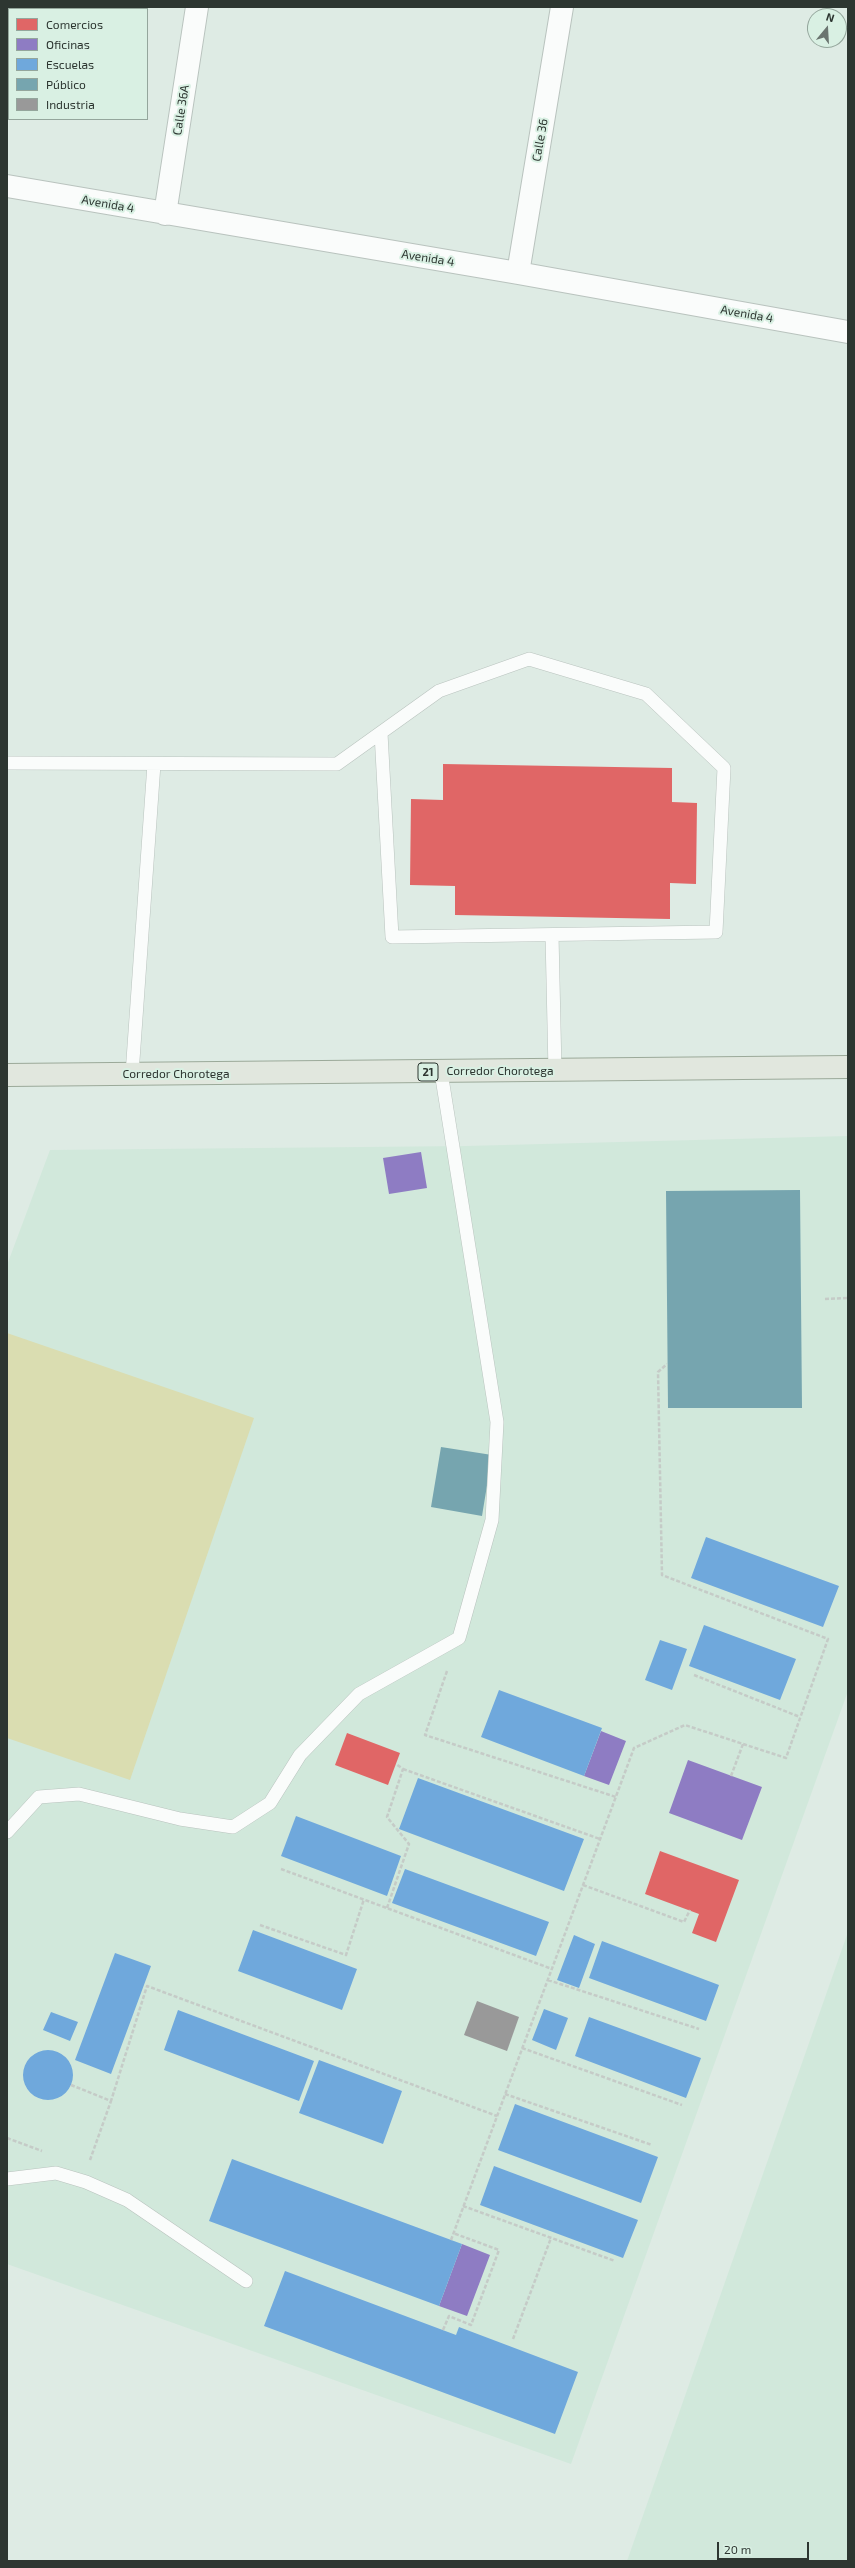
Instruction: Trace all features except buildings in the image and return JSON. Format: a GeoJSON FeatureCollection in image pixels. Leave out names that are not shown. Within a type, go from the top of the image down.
{"type":"FeatureCollection","features":[{"type":"Feature","properties":{"kind":"main road","name":"Corredor Chorotega"},"geometry":{"type":"LineString","coordinates":[[7,1075],[556,1071],[848,1067]]}},
{"type":"Feature","properties":{"kind":"street","name":"Calle 36A"},"geometry":{"type":"LineString","coordinates":[[165,214],[197,7]]}},
{"type":"Feature","properties":{"kind":"street","name":"Calle 36"},"geometry":{"type":"LineString","coordinates":[[518,273],[562,7]]}},
{"type":"Feature","properties":{"kind":"street","name":"Avenida 4"},"geometry":{"type":"LineString","coordinates":[[7,186],[518,273],[848,332]]}},
{"type":"Feature","properties":{"kind":"lane"},"geometry":{"type":"LineString","coordinates":[[7,763],[337,764],[381,734],[439,691],[529,659],[646,694],[724,768],[716,932],[392,937],[381,734]]}},
{"type":"Feature","properties":{"kind":"lane"},"geometry":{"type":"LineString","coordinates":[[132,1074],[154,764]]}},
{"type":"Feature","properties":{"kind":"lane"},"geometry":{"type":"LineString","coordinates":[[552,935],[556,1071]]}},
{"type":"Feature","properties":{"kind":"lane"},"geometry":{"type":"LineString","coordinates":[[7,1832],[39,1797],[79,1794],[180,1819],[234,1827],[270,1803],[300,1755],[359,1694],[459,1638],[492,1520],[497,1422],[441,1072]]}},
{"type":"Feature","properties":{"kind":"lane"},"geometry":{"type":"LineString","coordinates":[[7,2179],[56,2173],[86,2182],[127,2200],[246,2281]]}},
{"type":"Feature","properties":{"kind":"path"},"geometry":{"type":"LineString","coordinates":[[825,1299],[848,1298]]}},
{"type":"Feature","properties":{"kind":"path"},"geometry":{"type":"LineString","coordinates":[[451,2240],[634,1748],[685,1725],[786,1758],[828,1638],[662,1575],[658,1372],[667,1364]]}},
{"type":"Feature","properties":{"kind":"path"},"geometry":{"type":"LineString","coordinates":[[459,1638],[425,1735],[616,1797]]}},
{"type":"Feature","properties":{"kind":"path"},"geometry":{"type":"LineString","coordinates":[[694,1675],[800,1717]]}},
{"type":"Feature","properties":{"kind":"path"},"geometry":{"type":"LineString","coordinates":[[731,1776],[743,1744]]}},
{"type":"Feature","properties":{"kind":"path"},"geometry":{"type":"LineString","coordinates":[[396,1764],[403,1769],[600,1839]]}},
{"type":"Feature","properties":{"kind":"path"},"geometry":{"type":"LineString","coordinates":[[387,1908],[409,1844],[387,1816],[403,1769]]}},
{"type":"Feature","properties":{"kind":"path"},"geometry":{"type":"LineString","coordinates":[[281,1869],[552,1969]]}},
{"type":"Feature","properties":{"kind":"path"},"geometry":{"type":"LineString","coordinates":[[583,1884],[684,1922],[690,1910]]}},
{"type":"Feature","properties":{"kind":"path"},"geometry":{"type":"LineString","coordinates":[[260,1924],[346,1955],[364,1899]]}},
{"type":"Feature","properties":{"kind":"path"},"geometry":{"type":"LineString","coordinates":[[548,1980],[699,2029]]}},
{"type":"Feature","properties":{"kind":"path"},"geometry":{"type":"LineString","coordinates":[[89,2162],[111,2100],[147,1986],[497,2116]]}},
{"type":"Feature","properties":{"kind":"path"},"geometry":{"type":"LineString","coordinates":[[522,2048],[682,2105]]}},
{"type":"Feature","properties":{"kind":"path"},"geometry":{"type":"LineString","coordinates":[[71,2085],[111,2100]]}},
{"type":"Feature","properties":{"kind":"path"},"geometry":{"type":"LineString","coordinates":[[505,2094],[652,2145]]}},
{"type":"Feature","properties":{"kind":"path"},"geometry":{"type":"LineString","coordinates":[[7,2138],[43,2152]]}},
{"type":"Feature","properties":{"kind":"path"},"geometry":{"type":"LineString","coordinates":[[463,2206],[615,2261]]}},
{"type":"Feature","properties":{"kind":"path"},"geometry":{"type":"LineString","coordinates":[[443,2330],[449,2316],[472,2325],[499,2250],[453,2233]]}},
{"type":"Feature","properties":{"kind":"path"},"geometry":{"type":"LineString","coordinates":[[514,2339],[551,2238]]}},
{"type":"Feature","properties":{"kind":"shaded area"},"geometry":{"type":"Polygon","coordinates":[[[848,1136],[848,1691],[571,2464],[7,2264],[7,1265],[50,1150],[466,1146],[848,1136]]]}},
{"type":"Feature","properties":{"kind":"shaded area"},"geometry":{"type":"Polygon","coordinates":[[[848,1932],[848,2561],[627,2561],[848,1932]]]}},
{"type":"Feature","properties":{"kind":"green space"},"geometry":{"type":"Polygon","coordinates":[[[7,1333],[254,1418],[130,1780],[7,1738],[7,1333]]]}}]}
